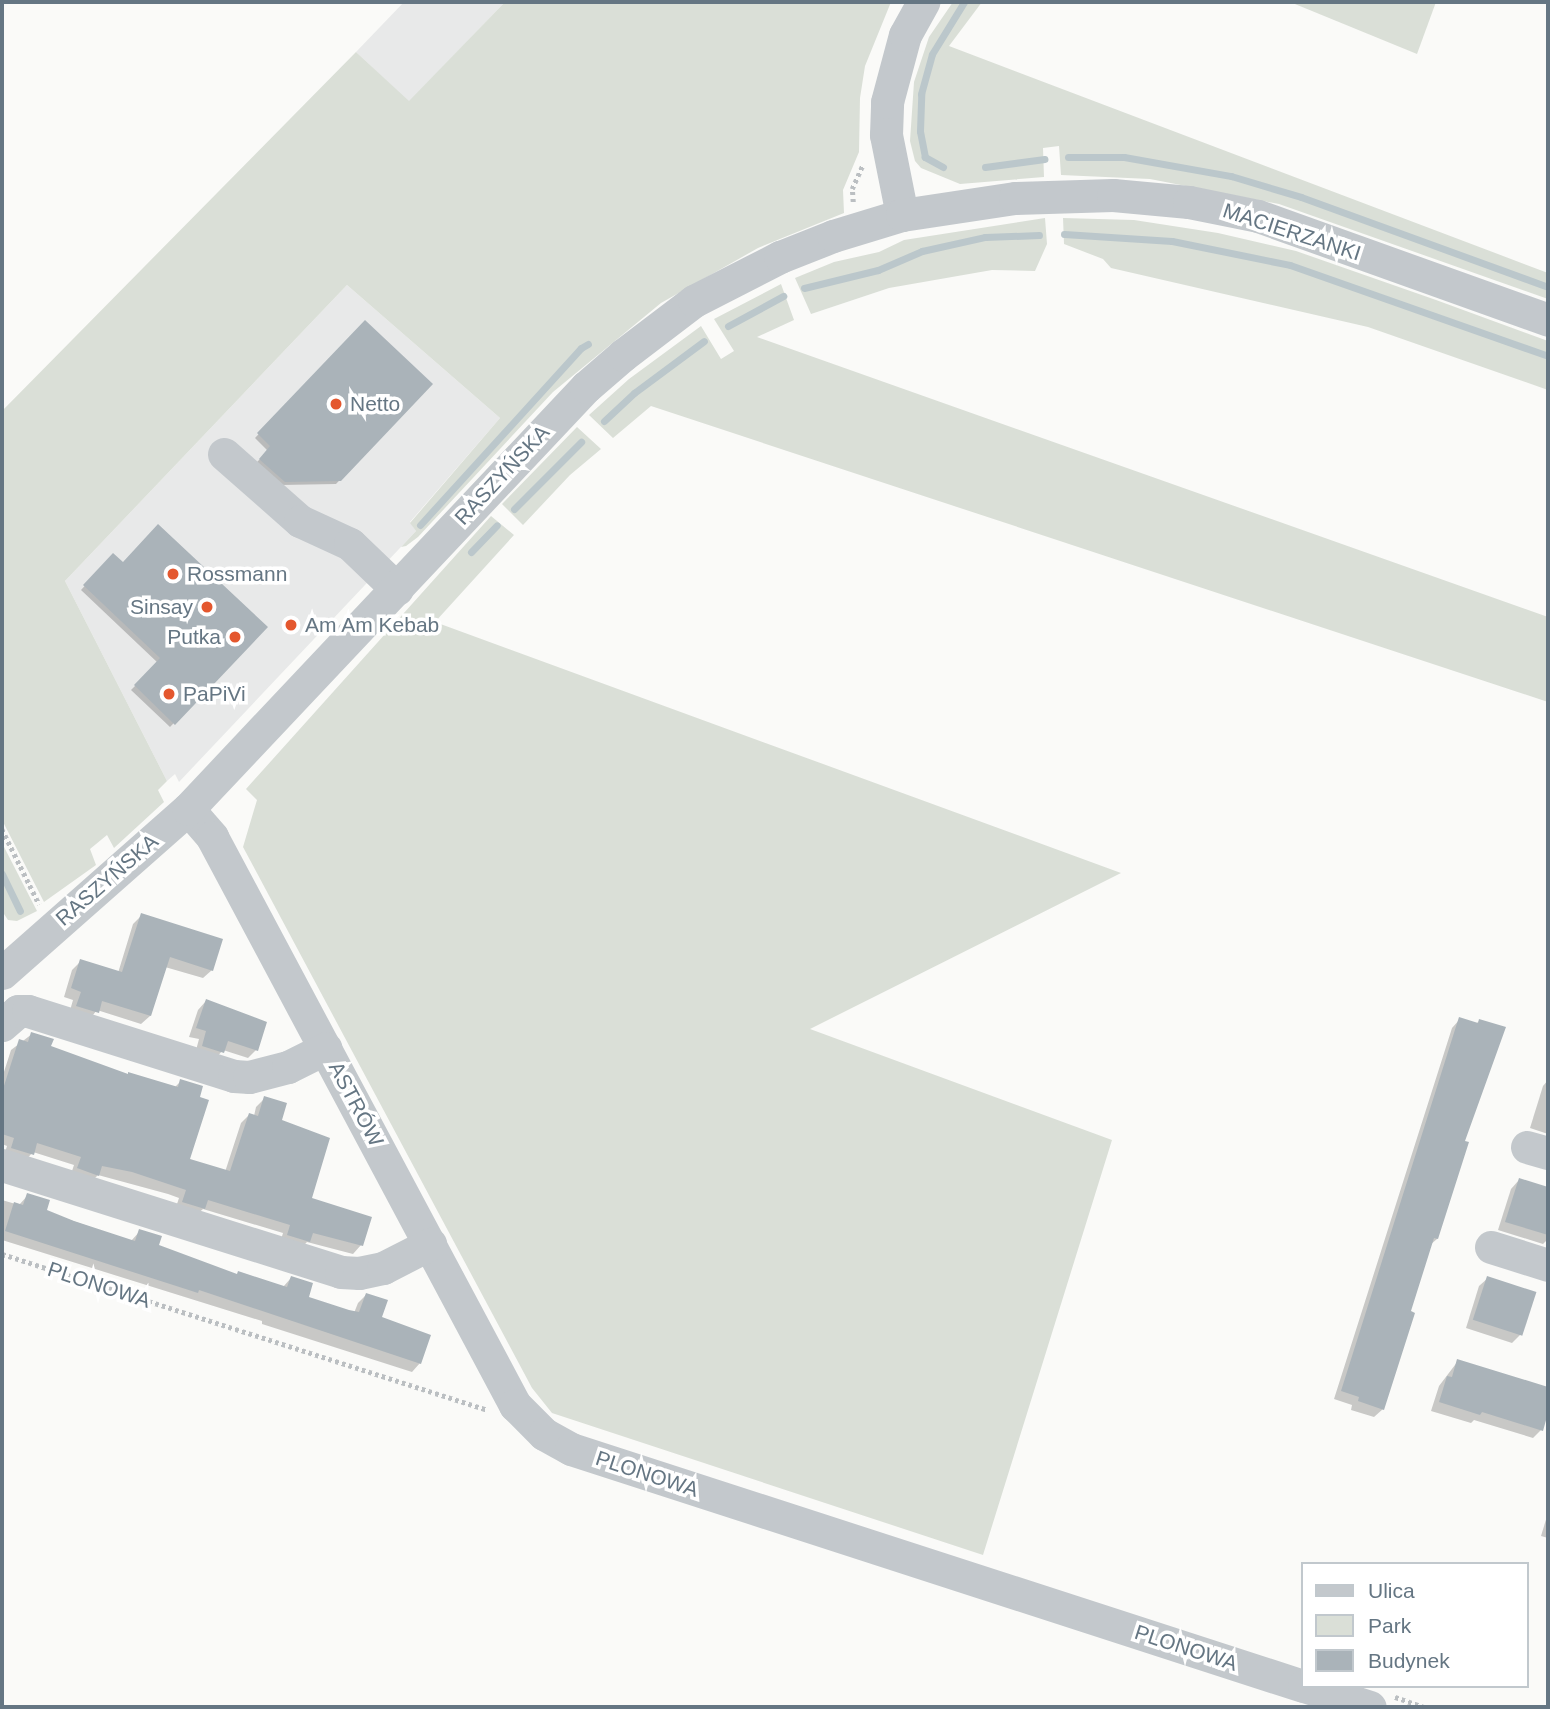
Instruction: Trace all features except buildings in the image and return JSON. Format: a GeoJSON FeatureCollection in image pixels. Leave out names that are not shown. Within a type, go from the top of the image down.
{"type":"FeatureCollection","features":[{"type":"Feature","properties":{"kind":"street"},"geometry":{"type":"LineString","coordinates":[[902,215],[886,135],[887,102],[905,35],[923,2]]}},
{"type":"Feature","properties":{"kind":"street","name":"MACIERZANKI"},"geometry":{"type":"LineString","coordinates":[[902,215],[959,204],[1054,195],[1113,195],[1189,202],[1258,216],[1548,320]]}},
{"type":"Feature","properties":{"kind":"street","name":"RASZYŃSKA"},"geometry":{"type":"LineString","coordinates":[[3,965],[188,809],[568,405],[657,328],[694,302],[780,257],[902,215]]}},
{"type":"Feature","properties":{"kind":"street"},"geometry":{"type":"LineString","coordinates":[[224,454],[299,522],[350,544],[397,589]]}},
{"type":"Feature","properties":{"kind":"street","name":"ASTRÓW"},"geometry":{"type":"LineString","coordinates":[[188,809],[212,837],[430,1244],[505,1408]]}},
{"type":"Feature","properties":{"kind":"street"},"geometry":{"type":"LineString","coordinates":[[2,1025],[18,1011],[28,1011],[234,1076],[249,1077],[288,1067],[326,1048]]}},
{"type":"Feature","properties":{"kind":"street"},"geometry":{"type":"LineString","coordinates":[[2,1165],[341,1272],[359,1273],[383,1268],[430,1244]]}},
{"type":"Feature","properties":{"kind":"street"},"geometry":{"type":"LineString","coordinates":[[1491,1247],[1548,1265]]}},
{"type":"Feature","properties":{"kind":"street","name":"PLONOWA"},"geometry":{"type":"LineString","coordinates":[[505,1408],[571,1449],[1302,1685]]}},
{"type":"Feature","properties":{"kind":"street","name":"PLONOWA"},"geometry":{"type":"LineString","coordinates":[[1310,1688],[1370,1707]]}},
{"type":"Feature","properties":{"kind":"path"},"geometry":{"type":"LineString","coordinates":[[2,830],[44,915]]}},
{"type":"Feature","properties":{"kind":"path","name":"PLONOWA"},"geometry":{"type":"LineString","coordinates":[[2,1254],[505,1408]]}},
{"type":"Feature","properties":{"kind":"shaded area"},"geometry":{"type":"Polygon","coordinates":[[[404,2],[505,2],[409,102],[356,52],[404,2]]]}},
{"type":"Feature","properties":{"kind":"shaded area"},"geometry":{"type":"Polygon","coordinates":[[[347,285],[500,418],[410,522],[416,531],[179,782],[175,774],[167,781],[65,581],[347,285]]]}},
{"type":"Feature","properties":{"kind":"green space"},"geometry":{"type":"Polygon","coordinates":[[[505,2],[891,2],[865,66],[860,98],[859,152],[843,190],[844,213],[758,248],[661,303],[553,392],[418,537],[401,547],[416,531],[410,523],[500,418],[347,285],[65,581],[167,781],[158,790],[164,802],[114,848],[107,835],[90,849],[96,865],[44,902],[2,820],[2,411],[356,52],[409,101],[505,2]]]}},
{"type":"Feature","properties":{"kind":"green space"},"geometry":{"type":"Polygon","coordinates":[[[953,2],[982,2],[949,46],[1548,273],[1548,299],[1279,204],[1150,179],[1061,175],[1059,146],[1043,148],[1044,177],[960,184],[921,168],[915,161],[910,141],[914,82],[929,37],[953,2]]]}},
{"type":"Feature","properties":{"kind":"green space"},"geometry":{"type":"Polygon","coordinates":[[[1290,2],[1436,2],[1417,54],[1290,2]]]}},
{"type":"Feature","properties":{"kind":"green space"},"geometry":{"type":"Polygon","coordinates":[[[1045,218],[1047,244],[1035,271],[992,270],[889,288],[811,314],[795,278],[834,262],[879,252],[904,240],[1045,218]]]}},
{"type":"Feature","properties":{"kind":"green space"},"geometry":{"type":"Polygon","coordinates":[[[1063,218],[1134,220],[1218,233],[1296,251],[1436,300],[1548,341],[1548,390],[1368,327],[1111,268],[1103,259],[1064,244],[1063,218]]]}},
{"type":"Feature","properties":{"kind":"green space"},"geometry":{"type":"Polygon","coordinates":[[[781,284],[794,320],[757,337],[1548,617],[1548,702],[651,406],[613,438],[589,415],[629,379],[701,326],[721,359],[734,351],[714,319],[781,284]]]}},
{"type":"Feature","properties":{"kind":"green space"},"geometry":{"type":"Polygon","coordinates":[[[577,427],[601,449],[570,475],[523,525],[502,504],[577,427]]]}},
{"type":"Feature","properties":{"kind":"green space"},"geometry":{"type":"Polygon","coordinates":[[[491,516],[514,535],[435,622],[1121,873],[810,1029],[1112,1140],[983,1555],[552,1413],[532,1388],[243,847],[257,800],[246,789],[491,516]]]}},
{"type":"Feature","properties":{"kind":"green space"},"geometry":{"type":"Polygon","coordinates":[[[2,843],[37,911],[17,921],[8,920],[2,911],[2,843]]]}},
{"type":"Feature","properties":{"kind":"waterway"},"geometry":{"type":"LineString","coordinates":[[943,167],[925,157],[920,131],[921,94],[932,54],[964,2]]}},
{"type":"Feature","properties":{"kind":"waterway"},"geometry":{"type":"LineString","coordinates":[[1068,157],[1124,157],[1231,176],[1301,197],[1548,287]]}},
{"type":"Feature","properties":{"kind":"waterway"},"geometry":{"type":"LineString","coordinates":[[985,167],[1044,159]]}},
{"type":"Feature","properties":{"kind":"waterway"},"geometry":{"type":"LineString","coordinates":[[1064,234],[1172,241],[1290,265],[1548,356]]}},
{"type":"Feature","properties":{"kind":"waterway"},"geometry":{"type":"LineString","coordinates":[[804,288],[878,270],[922,251],[985,237],[1039,235]]}},
{"type":"Feature","properties":{"kind":"waterway"},"geometry":{"type":"LineString","coordinates":[[728,326],[783,296]]}},
{"type":"Feature","properties":{"kind":"waterway"},"geometry":{"type":"LineString","coordinates":[[604,421],[634,393],[704,341]]}},
{"type":"Feature","properties":{"kind":"waterway"},"geometry":{"type":"LineString","coordinates":[[420,525],[581,348],[588,344]]}},
{"type":"Feature","properties":{"kind":"waterway"},"geometry":{"type":"LineString","coordinates":[[514,509],[581,442]]}},
{"type":"Feature","properties":{"kind":"waterway"},"geometry":{"type":"LineString","coordinates":[[471,552],[497,525]]}},
{"type":"Feature","properties":{"kind":"waterway"},"geometry":{"type":"LineString","coordinates":[[2,874],[20,911]]}},
{"type":"Feature","properties":{"kind":"place","name":"Netto"},"geometry":{"type":"Point","coordinates":[336,404]}},
{"type":"Feature","properties":{"kind":"place","name":"Rossmann"},"geometry":{"type":"Point","coordinates":[173,574]}},
{"type":"Feature","properties":{"kind":"place","name":"Sinsay"},"geometry":{"type":"Point","coordinates":[207,607]}},
{"type":"Feature","properties":{"kind":"place","name":"Am Am Kebab"},"geometry":{"type":"Point","coordinates":[291,625]}},
{"type":"Feature","properties":{"kind":"place","name":"Putka"},"geometry":{"type":"Point","coordinates":[235,637]}},
{"type":"Feature","properties":{"kind":"place","name":"PaPiVi"},"geometry":{"type":"Point","coordinates":[169,694]}}]}
